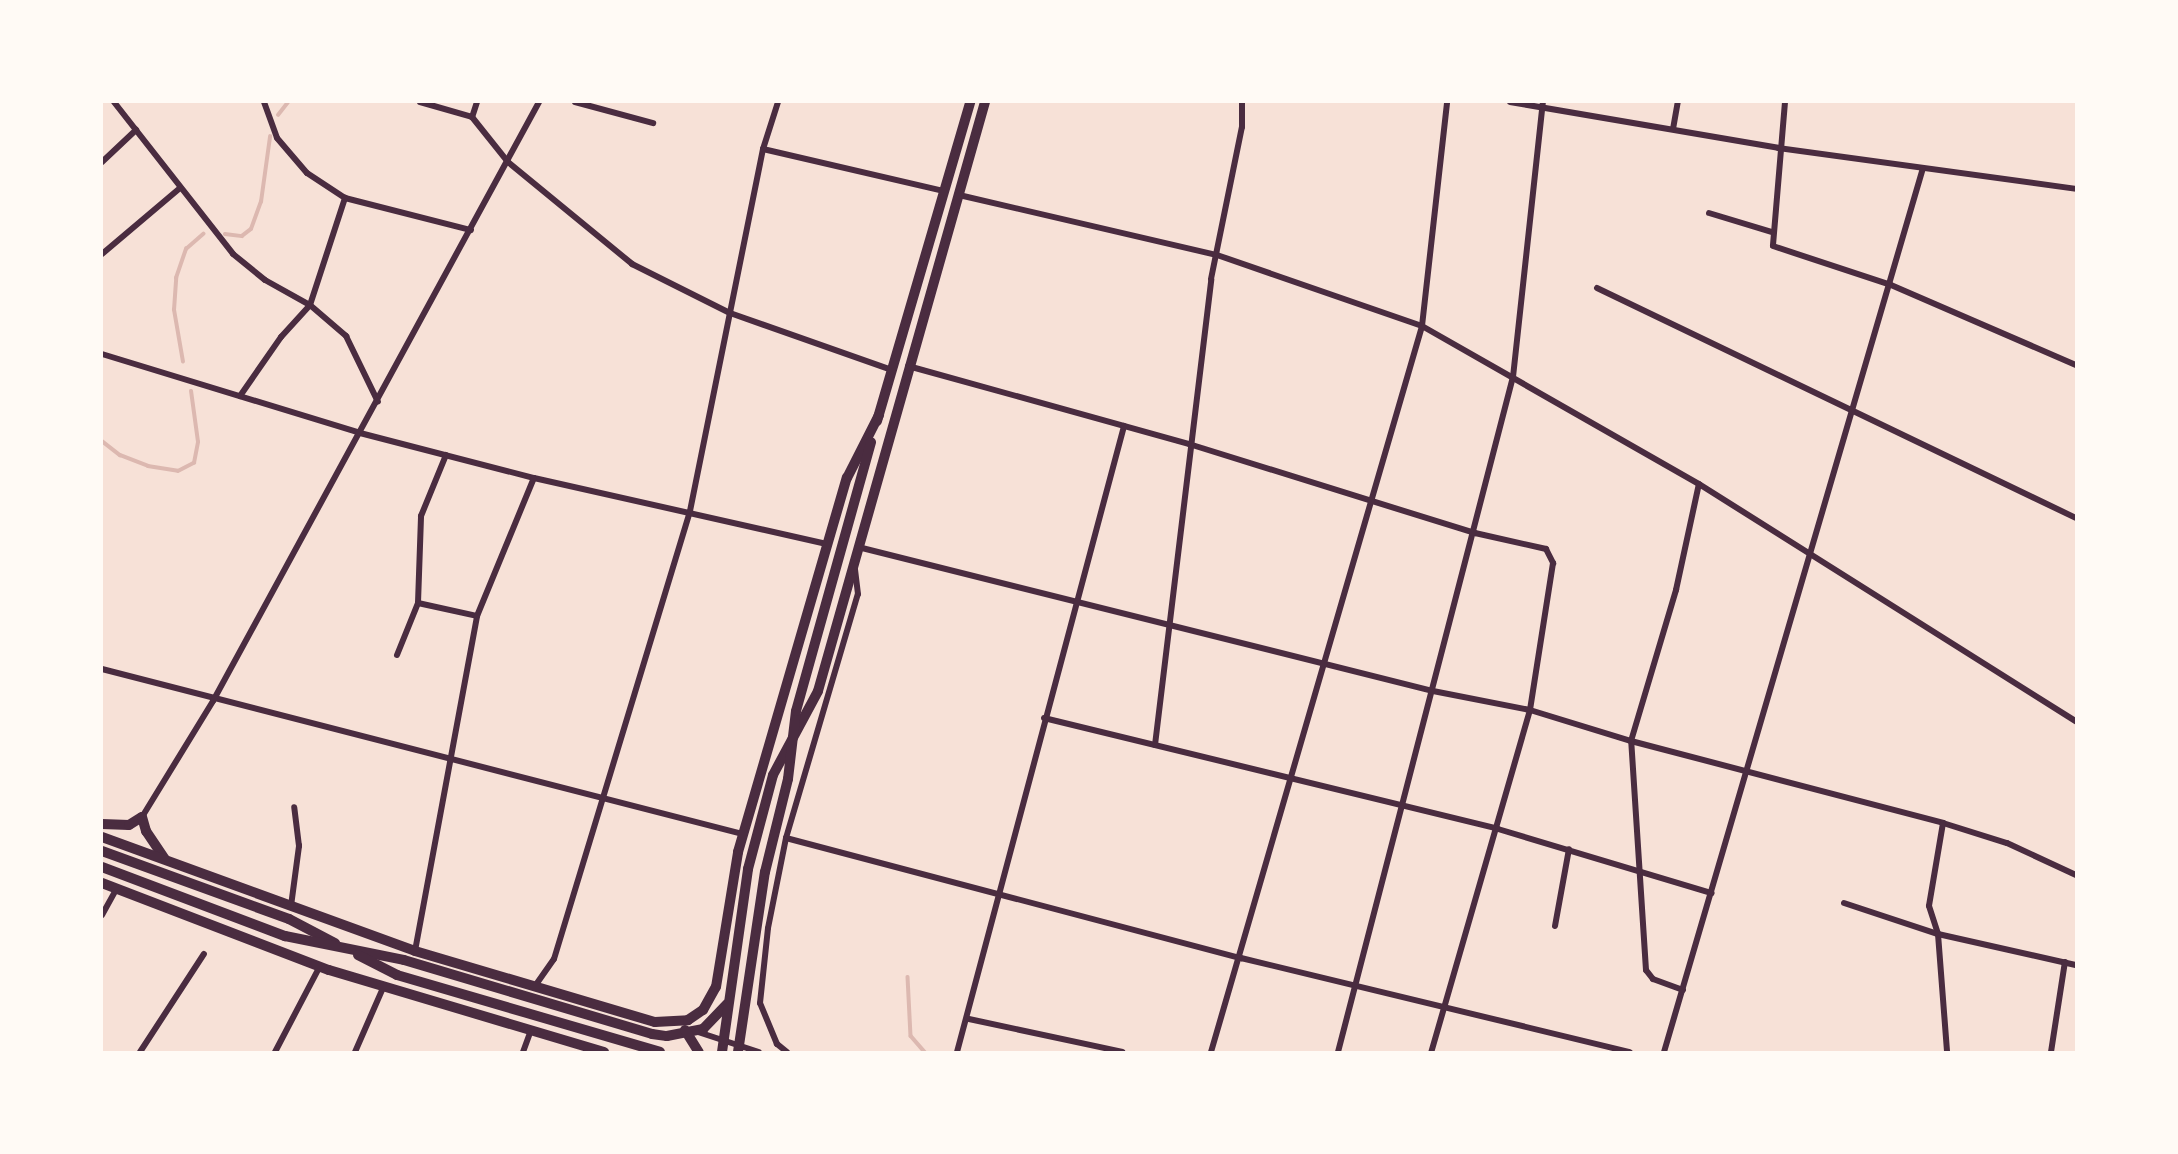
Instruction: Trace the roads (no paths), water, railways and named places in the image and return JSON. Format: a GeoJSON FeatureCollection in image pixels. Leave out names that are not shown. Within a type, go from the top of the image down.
{"type":"FeatureCollection","features":[{"type":"Feature","properties":{"kind":"main road"},"geometry":{"type":"LineString","coordinates":[[738,1052],[765,872],[788,779],[796,710],[839,546],[970,102]]}},
{"type":"Feature","properties":{"kind":"main road"},"geometry":{"type":"LineString","coordinates":[[722,1052],[748,869],[773,775],[818,691],[985,102]]}},
{"type":"Feature","properties":{"kind":"main road"},"geometry":{"type":"LineString","coordinates":[[671,1023],[688,1020],[713,996],[743,834],[847,478],[879,415]]}},
{"type":"Feature","properties":{"kind":"main road"},"geometry":{"type":"LineString","coordinates":[[102,824],[129,825],[142,817],[146,831],[166,860]]}},
{"type":"Feature","properties":{"kind":"main road"},"geometry":{"type":"LineString","coordinates":[[102,836],[415,951],[671,1023],[694,1038],[699,1052]]}},
{"type":"Feature","properties":{"kind":"main road"},"geometry":{"type":"LineString","coordinates":[[102,851],[289,919],[397,975],[515,1012],[660,1052]]}},
{"type":"Feature","properties":{"kind":"main road"},"geometry":{"type":"LineString","coordinates":[[102,867],[285,936],[404,960],[652,1034],[667,1036],[703,1029],[729,1000]]}},
{"type":"Feature","properties":{"kind":"main road"},"geometry":{"type":"LineString","coordinates":[[102,883],[383,988],[530,1033],[604,1052]]}},
{"type":"Feature","properties":{"kind":"street"},"geometry":{"type":"LineString","coordinates":[[114,102],[179,189],[233,254],[265,280],[310,305],[345,336],[377,402]]}},
{"type":"Feature","properties":{"kind":"street"},"geometry":{"type":"LineString","coordinates":[[264,102],[277,138],[307,173],[345,198],[471,230]]}},
{"type":"Feature","properties":{"kind":"street"},"geometry":{"type":"LineString","coordinates":[[420,102],[472,117],[509,162],[632,264],[730,313],[892,370]]}},
{"type":"Feature","properties":{"kind":"street"},"geometry":{"type":"LineString","coordinates":[[472,117],[477,102]]}},
{"type":"Feature","properties":{"kind":"street"},"geometry":{"type":"LineString","coordinates":[[142,817],[213,701],[509,162],[539,102]]}},
{"type":"Feature","properties":{"kind":"street"},"geometry":{"type":"LineString","coordinates":[[575,102],[653,123]]}},
{"type":"Feature","properties":{"kind":"street"},"geometry":{"type":"LineString","coordinates":[[534,986],[554,959],[690,511],[763,149],[778,102]]}},
{"type":"Feature","properties":{"kind":"street"},"geometry":{"type":"LineString","coordinates":[[1155,745],[1166,623],[1189,444],[1242,102]]}},
{"type":"Feature","properties":{"kind":"street"},"geometry":{"type":"LineString","coordinates":[[1211,1052],[1241,958],[1422,326],[1447,102]]}},
{"type":"Feature","properties":{"kind":"street"},"geometry":{"type":"LineString","coordinates":[[1510,102],[1542,104],[1778,148],[2077,189]]}},
{"type":"Feature","properties":{"kind":"street"},"geometry":{"type":"LineString","coordinates":[[1672,129],[1678,102]]}},
{"type":"Feature","properties":{"kind":"street"},"geometry":{"type":"LineString","coordinates":[[1785,102],[1778,148],[1772,232],[1776,248],[1891,285],[2077,365]]}},
{"type":"Feature","properties":{"kind":"street"},"geometry":{"type":"LineString","coordinates":[[1338,1052],[1475,533],[1513,377],[1542,104]]}},
{"type":"Feature","properties":{"kind":"street"},"geometry":{"type":"LineString","coordinates":[[102,162],[135,130]]}},
{"type":"Feature","properties":{"kind":"street"},"geometry":{"type":"LineString","coordinates":[[763,149],[944,191]]}},
{"type":"Feature","properties":{"kind":"street"},"geometry":{"type":"LineString","coordinates":[[1664,1052],[1749,769],[1850,410],[1891,285],[1923,168]]}},
{"type":"Feature","properties":{"kind":"street"},"geometry":{"type":"LineString","coordinates":[[102,254],[179,189]]}},
{"type":"Feature","properties":{"kind":"street"},"geometry":{"type":"LineString","coordinates":[[959,195],[1217,255],[1422,326],[1699,484],[2077,721]]}},
{"type":"Feature","properties":{"kind":"street"},"geometry":{"type":"LineString","coordinates":[[240,396],[281,337],[310,305],[345,198]]}},
{"type":"Feature","properties":{"kind":"street"},"geometry":{"type":"LineString","coordinates":[[1709,213],[1772,232]]}},
{"type":"Feature","properties":{"kind":"street"},"geometry":{"type":"LineString","coordinates":[[1597,288],[2077,519]]}},
{"type":"Feature","properties":{"kind":"street"},"geometry":{"type":"LineString","coordinates":[[102,354],[360,433],[534,478],[827,544]]}},
{"type":"Feature","properties":{"kind":"street"},"geometry":{"type":"LineString","coordinates":[[908,366],[1189,444],[1475,533],[1546,549],[1553,563],[1530,710],[1431,1052]]}},
{"type":"Feature","properties":{"kind":"street"},"geometry":{"type":"LineString","coordinates":[[957,1052],[969,1019],[997,892],[1124,426]]}},
{"type":"Feature","properties":{"kind":"street"},"geometry":{"type":"LineString","coordinates":[[397,655],[418,603],[421,516],[446,455]]}},
{"type":"Feature","properties":{"kind":"street"},"geometry":{"type":"LineString","coordinates":[[415,951],[477,616],[534,478]]}},
{"type":"Feature","properties":{"kind":"street"},"geometry":{"type":"LineString","coordinates":[[1683,990],[1653,979],[1646,970],[1631,741],[1676,590],[1699,484]]}},
{"type":"Feature","properties":{"kind":"street"},"geometry":{"type":"LineString","coordinates":[[858,547],[1327,662],[1433,691],[1530,710],[1631,741],[1749,769],[2007,842],[2077,875]]}},
{"type":"Feature","properties":{"kind":"street"},"geometry":{"type":"LineString","coordinates":[[787,1052],[777,1044],[760,1003],[768,928],[786,838],[858,594],[854,559]]}},
{"type":"Feature","properties":{"kind":"street"},"geometry":{"type":"LineString","coordinates":[[418,603],[477,616]]}},
{"type":"Feature","properties":{"kind":"street"},"geometry":{"type":"LineString","coordinates":[[102,669],[213,701],[605,795],[743,834]]}},
{"type":"Feature","properties":{"kind":"street"},"geometry":{"type":"LineString","coordinates":[[1044,718],[1497,829],[1712,893]]}},
{"type":"Feature","properties":{"kind":"street"},"geometry":{"type":"LineString","coordinates":[[291,906],[299,846],[295,807]]}},
{"type":"Feature","properties":{"kind":"street"},"geometry":{"type":"LineString","coordinates":[[1943,823],[1929,906],[1938,933],[1947,1052]]}},
{"type":"Feature","properties":{"kind":"street"},"geometry":{"type":"LineString","coordinates":[[786,838],[1241,958],[1630,1052]]}},
{"type":"Feature","properties":{"kind":"street"},"geometry":{"type":"LineString","coordinates":[[1555,926],[1569,849]]}},
{"type":"Feature","properties":{"kind":"street"},"geometry":{"type":"LineString","coordinates":[[102,915],[116,890]]}},
{"type":"Feature","properties":{"kind":"street"},"geometry":{"type":"LineString","coordinates":[[1844,903],[1938,933],[2077,965]]}},
{"type":"Feature","properties":{"kind":"street"},"geometry":{"type":"LineString","coordinates":[[140,1052],[204,954]]}},
{"type":"Feature","properties":{"kind":"street"},"geometry":{"type":"LineString","coordinates":[[2051,1052],[2065,962]]}},
{"type":"Feature","properties":{"kind":"street"},"geometry":{"type":"LineString","coordinates":[[275,1052],[320,966]]}},
{"type":"Feature","properties":{"kind":"street"},"geometry":{"type":"LineString","coordinates":[[355,1052],[383,988]]}},
{"type":"Feature","properties":{"kind":"street"},"geometry":{"type":"LineString","coordinates":[[969,1019],[1123,1052]]}},
{"type":"Feature","properties":{"kind":"street"},"geometry":{"type":"LineString","coordinates":[[671,1023],[759,1052]]}},
{"type":"Feature","properties":{"kind":"street"},"geometry":{"type":"LineString","coordinates":[[523,1052],[530,1033]]}},
{"type":"Feature","properties":{"kind":"street"},"geometry":{"type":"LineString","coordinates":[[1670,1039],[1672,1052]]}},
{"type":"Feature","properties":{"kind":"waterway"},"geometry":{"type":"LineString","coordinates":[[278,115],[288,102]]}},
{"type":"Feature","properties":{"kind":"waterway"},"geometry":{"type":"LineString","coordinates":[[225,234],[242,236],[251,229],[261,202],[270,137]]}},
{"type":"Feature","properties":{"kind":"waterway"},"geometry":{"type":"LineString","coordinates":[[183,362],[174,310],[176,278],[186,249],[203,234]]}},
{"type":"Feature","properties":{"kind":"waterway"},"geometry":{"type":"LineString","coordinates":[[102,441],[120,455],[148,466],[178,471],[194,463],[198,442],[191,391]]}},
{"type":"Feature","properties":{"kind":"waterway"},"geometry":{"type":"LineString","coordinates":[[908,977],[911,1036],[925,1052]]}}]}
